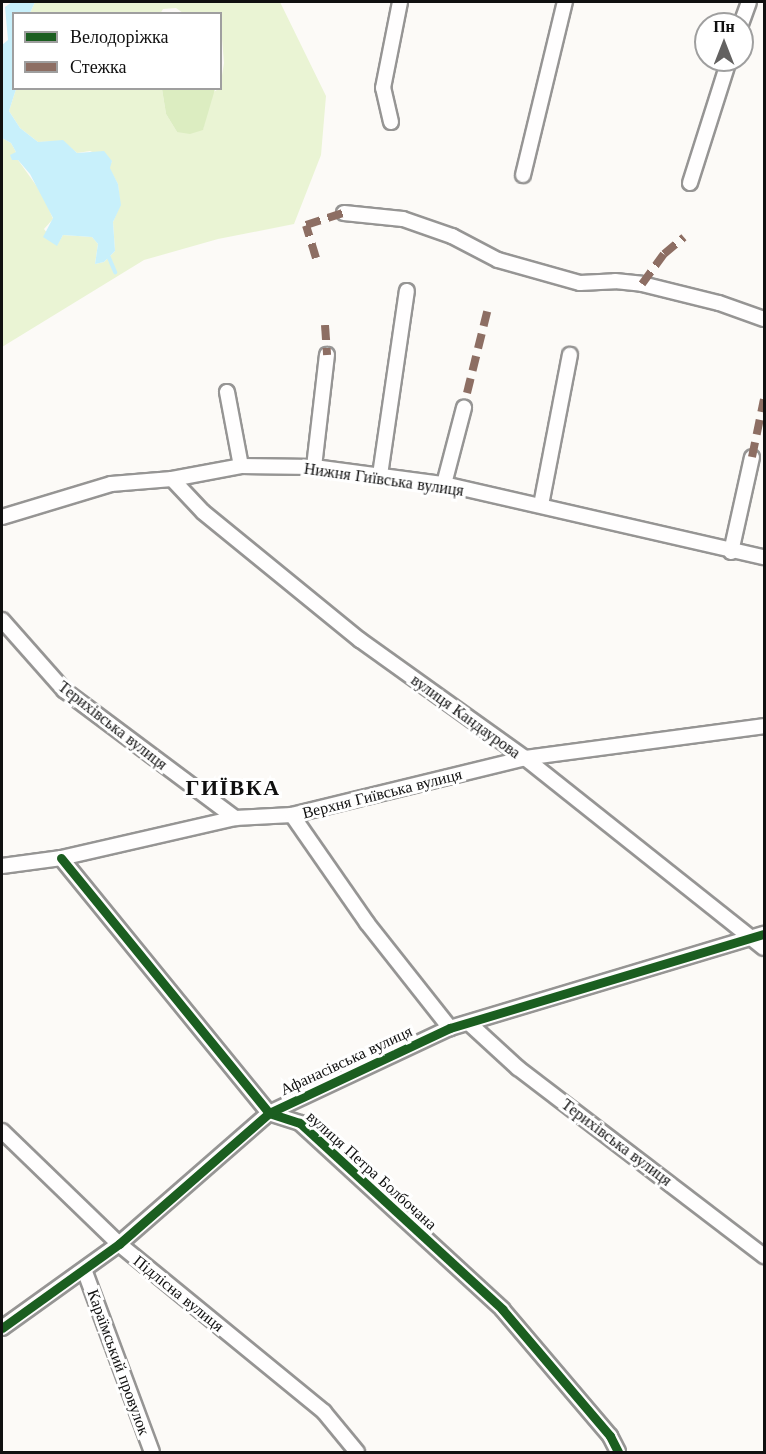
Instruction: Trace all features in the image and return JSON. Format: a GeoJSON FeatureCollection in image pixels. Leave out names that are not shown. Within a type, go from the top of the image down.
{"type":"FeatureCollection","features":[{"type":"Feature","properties":{"kind":"street"},"geometry":{"type":"LineString","coordinates":[[391,122],[383,88],[400,2]]}},
{"type":"Feature","properties":{"kind":"street"},"geometry":{"type":"LineString","coordinates":[[523,175],[565,2]]}},
{"type":"Feature","properties":{"kind":"street"},"geometry":{"type":"LineString","coordinates":[[690,183],[725,72]]}},
{"type":"Feature","properties":{"kind":"street"},"geometry":{"type":"LineString","coordinates":[[344,213],[403,219],[452,236],[498,260],[580,284],[615,281],[642,284],[719,303],[765,319]]}},
{"type":"Feature","properties":{"kind":"street"},"geometry":{"type":"LineString","coordinates":[[380,475],[407,291]]}},
{"type":"Feature","properties":{"kind":"street"},"geometry":{"type":"LineString","coordinates":[[314,467],[327,355]]}},
{"type":"Feature","properties":{"kind":"street"},"geometry":{"type":"LineString","coordinates":[[541,505],[570,355]]}},
{"type":"Feature","properties":{"kind":"street"},"geometry":{"type":"LineString","coordinates":[[227,392],[241,466]]}},
{"type":"Feature","properties":{"kind":"street"},"geometry":{"type":"LineString","coordinates":[[444,484],[464,408]]}},
{"type":"Feature","properties":{"kind":"street"},"geometry":{"type":"LineString","coordinates":[[731,552],[752,457]]}},
{"type":"Feature","properties":{"kind":"street","name":"Нижня Гиївська вулиця"},"geometry":{"type":"LineString","coordinates":[[2,517],[111,484],[172,479],[241,466],[314,467],[444,484],[541,505],[731,552],[765,557]]}},
{"type":"Feature","properties":{"kind":"street","name":"вулиця Кандаурова"},"geometry":{"type":"LineString","coordinates":[[172,479],[203,512],[360,640],[525,758],[758,936],[765,948]]}},
{"type":"Feature","properties":{"kind":"street","name":"Терихівська вулиця"},"geometry":{"type":"LineString","coordinates":[[2,620],[64,690],[235,818]]}},
{"type":"Feature","properties":{"kind":"street","name":"Верхня Гиївська вулиця"},"geometry":{"type":"LineString","coordinates":[[7,864],[62,858],[235,818],[292,815],[525,758],[765,726]]}},
{"type":"Feature","properties":{"kind":"street"},"geometry":{"type":"LineString","coordinates":[[292,815],[367,924],[450,1028]]}},
{"type":"Feature","properties":{"kind":"street"},"geometry":{"type":"LineString","coordinates":[[2,851],[7,864]]}},
{"type":"Feature","properties":{"kind":"street"},"geometry":{"type":"LineString","coordinates":[[62,858],[269,1113]]}},
{"type":"Feature","properties":{"kind":"street","name":"Афанасівська вулиця"},"geometry":{"type":"LineString","coordinates":[[2,1328],[85,1272],[269,1113],[450,1028],[471,1025],[758,936]]}},
{"type":"Feature","properties":{"kind":"street","name":"Терихівська вулиця"},"geometry":{"type":"LineString","coordinates":[[471,1025],[518,1068],[765,1256]]}},
{"type":"Feature","properties":{"kind":"street","name":"вулиця Петра Болбочана"},"geometry":{"type":"LineString","coordinates":[[269,1113],[300,1123],[502,1309],[610,1436],[618,1452]]}},
{"type":"Feature","properties":{"kind":"street","name":"Підлісна вулиця"},"geometry":{"type":"LineString","coordinates":[[2,1131],[119,1244],[324,1412],[357,1452]]}},
{"type":"Feature","properties":{"kind":"street","name":"Караїмський провулок"},"geometry":{"type":"LineString","coordinates":[[85,1272],[152,1452]]}},
{"type":"Feature","properties":{"kind":"green space"},"geometry":{"type":"Polygon","coordinates":[[[35,2],[280,2],[326,96],[321,155],[294,224],[218,239],[144,260],[2,347],[2,138],[11,143],[16,152],[12,159],[18,160],[43,195],[53,219],[44,229],[57,245],[63,235],[92,237],[98,244],[95,264],[104,262],[115,251],[113,222],[120,205],[118,184],[109,168],[112,161],[90,151],[77,153],[63,141],[38,142],[20,128],[9,111],[16,90],[162,90],[166,114],[177,132],[203,129],[212,93],[222,90],[224,63],[222,12],[182,12],[176,8],[163,9],[161,12],[30,12],[35,2]]]}},
{"type":"Feature","properties":{"kind":"green space"},"geometry":{"type":"Polygon","coordinates":[[[162,90],[215,90],[203,130],[190,134],[177,132],[166,114],[162,90]]]}},
{"type":"Feature","properties":{"kind":"water"},"geometry":{"type":"Polygon","coordinates":[[[12,2],[35,2],[30,12],[12,12],[12,90],[16,90],[9,111],[20,128],[38,142],[63,140],[77,153],[104,151],[112,161],[110,168],[118,184],[121,205],[113,222],[115,251],[104,262],[95,264],[98,244],[92,237],[63,235],[57,246],[43,237],[53,218],[30,174],[18,160],[12,160],[10,155],[16,152],[11,143],[2,138],[2,45],[8,40],[5,7],[12,2]]]}},
{"type":"Feature","properties":{"kind":"waterway"},"geometry":{"type":"LineString","coordinates":[[107,253],[115,272]]}},
{"type":"Feature","properties":{"kind":"marked path"},"geometry":{"type":"LineString","coordinates":[[316,258],[306,225],[344,213]]}},
{"type":"Feature","properties":{"kind":"marked path"},"geometry":{"type":"LineString","coordinates":[[642,284],[664,254],[684,237]]}},
{"type":"Feature","properties":{"kind":"marked path"},"geometry":{"type":"LineString","coordinates":[[467,393],[489,304]]}},
{"type":"Feature","properties":{"kind":"marked path"},"geometry":{"type":"LineString","coordinates":[[325,325],[327,355]]}},
{"type":"Feature","properties":{"kind":"marked path"},"geometry":{"type":"LineString","coordinates":[[752,457],[764,399]]}},
{"type":"Feature","properties":{"kind":"cycle path"},"geometry":{"type":"LineString","coordinates":[[61,858],[269,1113],[300,1123],[502,1309],[610,1436],[618,1452]]}},
{"type":"Feature","properties":{"kind":"cycle path"},"geometry":{"type":"LineString","coordinates":[[2,1328],[119,1244],[269,1113],[450,1028],[764,934]]}},
{"type":"Feature","properties":{"kind":"district","name":"ГИЇВКА"},"geometry":{"type":"Point","coordinates":[233,788]}}]}
